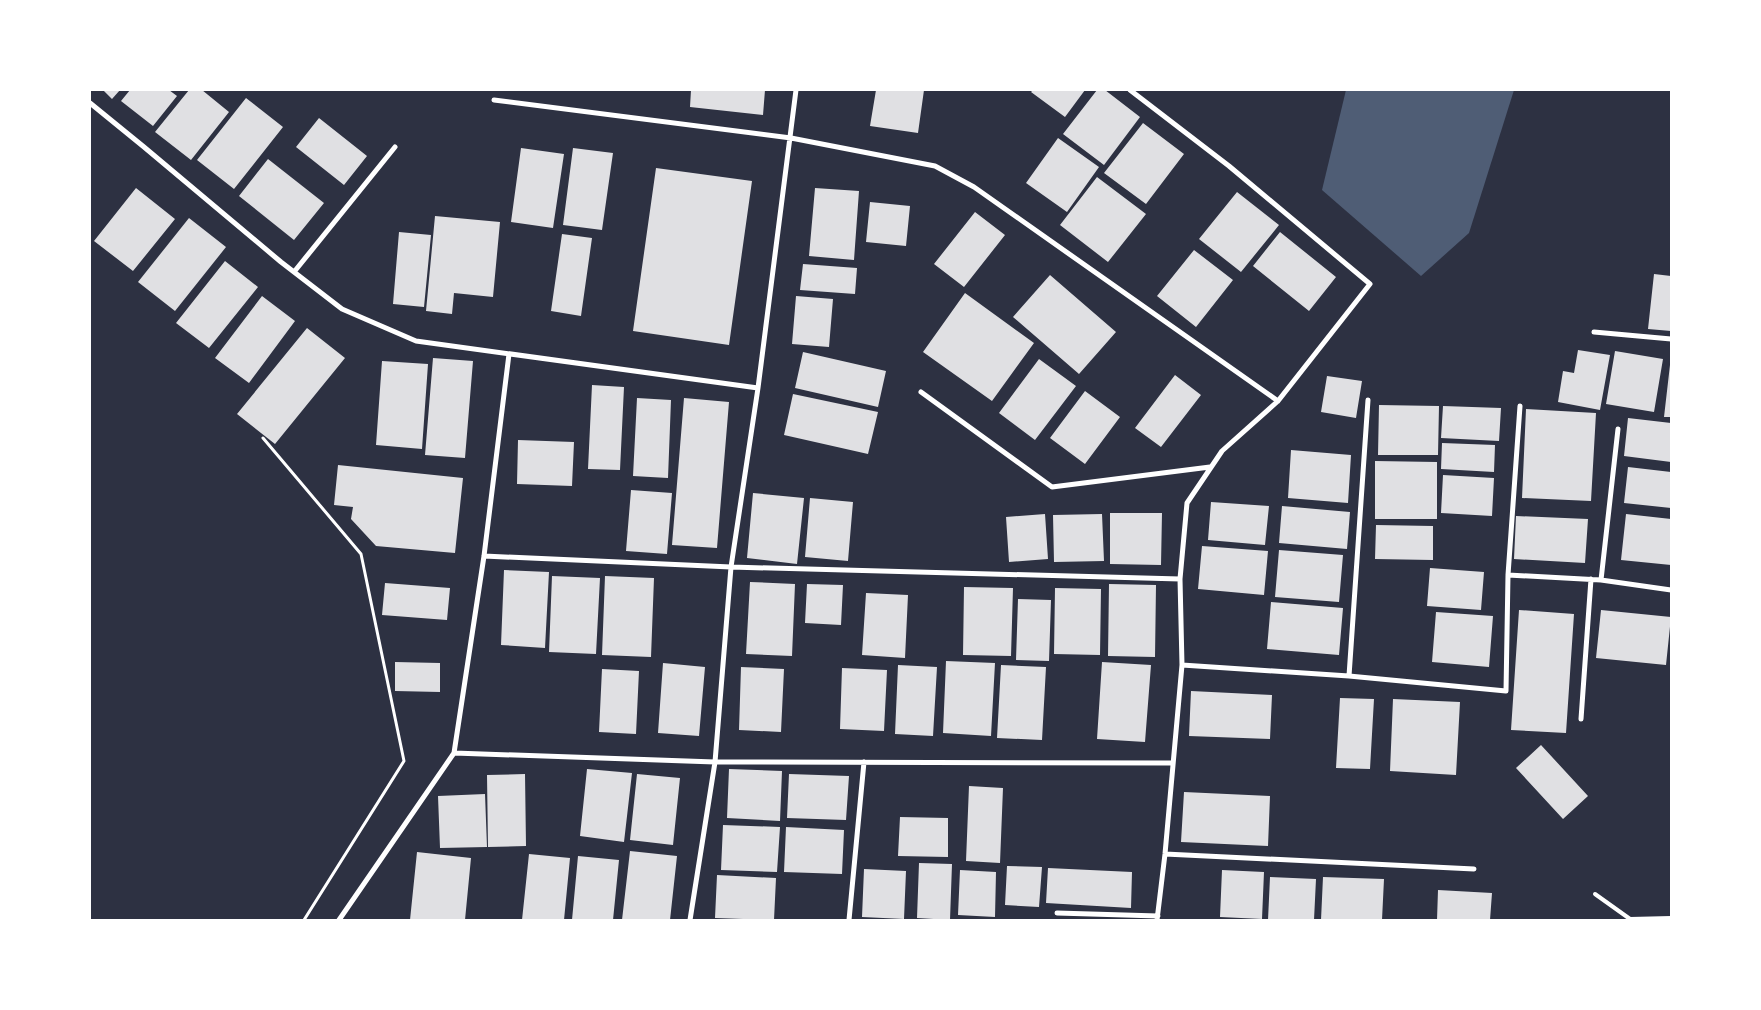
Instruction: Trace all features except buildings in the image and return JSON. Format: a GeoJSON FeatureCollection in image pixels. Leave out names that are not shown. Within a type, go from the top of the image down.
{"type":"FeatureCollection","features":[{"type":"Feature","properties":{"kind":"street"},"geometry":{"type":"LineString","coordinates":[[690,920],[715,762],[731,567],[758,388],[796,90]]}},
{"type":"Feature","properties":{"kind":"street"},"geometry":{"type":"LineString","coordinates":[[1058,913],[1157,918],[1165,854],[1182,665],[1180,579],[1187,503],[1222,451],[1278,402],[1370,284],[1230,166],[1130,90]]}},
{"type":"Feature","properties":{"kind":"street"},"geometry":{"type":"LineString","coordinates":[[494,100],[791,138],[935,166],[966,183],[1278,402]]}},
{"type":"Feature","properties":{"kind":"street"},"geometry":{"type":"LineString","coordinates":[[90,104],[294,272],[342,309],[416,340],[758,388]]}},
{"type":"Feature","properties":{"kind":"street"},"geometry":{"type":"LineString","coordinates":[[294,272],[395,147]]}},
{"type":"Feature","properties":{"kind":"street"},"geometry":{"type":"LineString","coordinates":[[1594,332],[1671,339]]}},
{"type":"Feature","properties":{"kind":"street"},"geometry":{"type":"LineString","coordinates":[[339,920],[454,753],[484,556],[509,354]]}},
{"type":"Feature","properties":{"kind":"street"},"geometry":{"type":"LineString","coordinates":[[921,392],[1052,487],[1210,467]]}},
{"type":"Feature","properties":{"kind":"street"},"geometry":{"type":"LineString","coordinates":[[1349,676],[1368,400]]}},
{"type":"Feature","properties":{"kind":"street"},"geometry":{"type":"LineString","coordinates":[[1182,665],[1349,676],[1506,690],[1508,575],[1520,406]]}},
{"type":"Feature","properties":{"kind":"street"},"geometry":{"type":"LineString","coordinates":[[1602,580],[1618,429]]}},
{"type":"Feature","properties":{"kind":"street"},"geometry":{"type":"LineString","coordinates":[[484,556],[731,567],[1180,579]]}},
{"type":"Feature","properties":{"kind":"street"},"geometry":{"type":"LineString","coordinates":[[1508,575],[1602,580],[1671,590]]}},
{"type":"Feature","properties":{"kind":"street"},"geometry":{"type":"LineString","coordinates":[[1581,719],[1591,579]]}},
{"type":"Feature","properties":{"kind":"street"},"geometry":{"type":"LineString","coordinates":[[454,753],[715,762],[1172,763]]}},
{"type":"Feature","properties":{"kind":"street"},"geometry":{"type":"LineString","coordinates":[[849,920],[864,762]]}},
{"type":"Feature","properties":{"kind":"street"},"geometry":{"type":"LineString","coordinates":[[1165,854],[1474,869]]}},
{"type":"Feature","properties":{"kind":"lane"},"geometry":{"type":"LineString","coordinates":[[1595,894],[1630,920],[1671,918]]}},
{"type":"Feature","properties":{"kind":"path"},"geometry":{"type":"LineString","coordinates":[[263,438],[361,554],[404,761],[304,920]]}},
{"type":"Feature","properties":{"kind":"water"},"geometry":{"type":"Polygon","coordinates":[[[1346,90],[1514,90],[1469,233],[1421,276],[1322,190],[1346,90]]]}}]}
